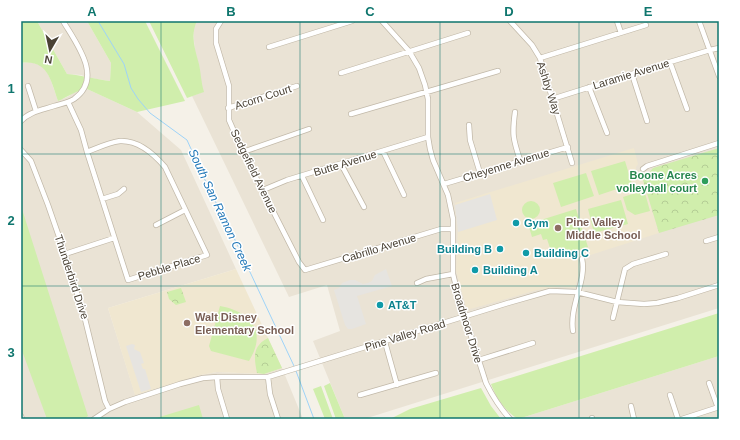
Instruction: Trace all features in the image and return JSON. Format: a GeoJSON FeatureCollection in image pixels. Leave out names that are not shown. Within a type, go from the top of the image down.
{"type":"FeatureCollection","features":[{"type":"Feature","properties":{"kind":"street"},"geometry":{"type":"LineString","coordinates":[[21,122],[36,111],[74,99],[81,92],[86,82],[86,62],[62,21]]}},
{"type":"Feature","properties":{"kind":"street","name":"Sedgefield Avenue"},"geometry":{"type":"LineString","coordinates":[[221,21],[216,29],[216,44],[229,86],[229,120],[243,152],[299,262],[305,270]]}},
{"type":"Feature","properties":{"kind":"street"},"geometry":{"type":"LineString","coordinates":[[269,47],[352,21]]}},
{"type":"Feature","properties":{"kind":"street","name":"Broadmoor Drive"},"geometry":{"type":"LineString","coordinates":[[382,21],[409,51],[422,76],[427,93],[428,137],[433,160],[444,184],[451,208],[453,229],[453,274],[458,295],[486,383],[492,396],[510,419]]}},
{"type":"Feature","properties":{"kind":"street","name":"Ashby Way"},"geometry":{"type":"LineString","coordinates":[[510,21],[532,44],[540,58],[572,163]]}},
{"type":"Feature","properties":{"kind":"street"},"geometry":{"type":"LineString","coordinates":[[618,21],[621,33]]}},
{"type":"Feature","properties":{"kind":"street"},"geometry":{"type":"LineString","coordinates":[[699,21],[719,76]]}},
{"type":"Feature","properties":{"kind":"street"},"geometry":{"type":"LineString","coordinates":[[540,58],[646,25]]}},
{"type":"Feature","properties":{"kind":"street"},"geometry":{"type":"LineString","coordinates":[[341,73],[468,33]]}},
{"type":"Feature","properties":{"kind":"street","name":"Laramie Avenue"},"geometry":{"type":"LineString","coordinates":[[552,99],[719,48]]}},
{"type":"Feature","properties":{"kind":"street"},"geometry":{"type":"LineString","coordinates":[[670,62],[687,109]]}},
{"type":"Feature","properties":{"kind":"street"},"geometry":{"type":"LineString","coordinates":[[351,114],[498,71]]}},
{"type":"Feature","properties":{"kind":"street"},"geometry":{"type":"LineString","coordinates":[[632,74],[647,121]]}},
{"type":"Feature","properties":{"kind":"street"},"geometry":{"type":"LineString","coordinates":[[28,86],[36,111]]}},
{"type":"Feature","properties":{"kind":"street","name":"Acorn Court"},"geometry":{"type":"LineString","coordinates":[[228,108],[297,86]]}},
{"type":"Feature","properties":{"kind":"street"},"geometry":{"type":"LineString","coordinates":[[589,87],[607,133]]}},
{"type":"Feature","properties":{"kind":"street","name":"Pebble Place"},"geometry":{"type":"LineString","coordinates":[[68,102],[81,130],[87,152],[128,280],[207,255],[165,167],[158,159],[139,145],[130,142],[119,141],[87,152]]}},
{"type":"Feature","properties":{"kind":"street"},"geometry":{"type":"LineString","coordinates":[[515,112],[512,133],[513,141],[520,160]]}},
{"type":"Feature","properties":{"kind":"street"},"geometry":{"type":"LineString","coordinates":[[469,125],[470,140],[480,173]]}},
{"type":"Feature","properties":{"kind":"street"},"geometry":{"type":"LineString","coordinates":[[243,152],[309,129]]}},
{"type":"Feature","properties":{"kind":"street","name":"Butte Avenue"},"geometry":{"type":"LineString","coordinates":[[263,190],[302,176],[428,137]]}},
{"type":"Feature","properties":{"kind":"street"},"geometry":{"type":"LineString","coordinates":[[643,169],[647,166],[719,143]]}},
{"type":"Feature","properties":{"kind":"street","name":"Cheyenne Avenue"},"geometry":{"type":"LineString","coordinates":[[444,184],[520,160],[568,147]]}},
{"type":"Feature","properties":{"kind":"street","name":"Thunderbird Drive"},"geometry":{"type":"LineString","coordinates":[[21,150],[31,161],[48,204],[65,254],[85,319],[105,401],[109,409]]}},
{"type":"Feature","properties":{"kind":"street"},"geometry":{"type":"LineString","coordinates":[[383,151],[404,195]]}},
{"type":"Feature","properties":{"kind":"street"},"geometry":{"type":"LineString","coordinates":[[341,164],[364,208]]}},
{"type":"Feature","properties":{"kind":"street"},"geometry":{"type":"LineString","coordinates":[[302,176],[323,220]]}},
{"type":"Feature","properties":{"kind":"street"},"geometry":{"type":"LineString","coordinates":[[102,199],[118,194],[124,189]]}},
{"type":"Feature","properties":{"kind":"street"},"geometry":{"type":"LineString","coordinates":[[156,226],[185,210]]}},
{"type":"Feature","properties":{"kind":"street","name":"Cabrillo Avenue"},"geometry":{"type":"LineString","coordinates":[[305,270],[442,229],[453,229]]}},
{"type":"Feature","properties":{"kind":"street"},"geometry":{"type":"LineString","coordinates":[[706,241],[719,237]]}},
{"type":"Feature","properties":{"kind":"street"},"geometry":{"type":"LineString","coordinates":[[65,254],[114,238]]}},
{"type":"Feature","properties":{"kind":"street"},"geometry":{"type":"LineString","coordinates":[[614,318],[625,269],[633,264],[666,254]]}},
{"type":"Feature","properties":{"kind":"street"},"geometry":{"type":"LineString","coordinates":[[573,331],[572,318],[582,272],[582,259]]}},
{"type":"Feature","properties":{"kind":"street"},"geometry":{"type":"LineString","coordinates":[[417,283],[426,279],[453,274]]}},
{"type":"Feature","properties":{"kind":"street","name":"Pine Valley Road"},"geometry":{"type":"LineString","coordinates":[[94,419],[109,409],[125,402],[180,384],[203,378],[268,377],[550,291],[577,292],[632,304],[657,303],[719,285]]}},
{"type":"Feature","properties":{"kind":"street"},"geometry":{"type":"LineString","coordinates":[[385,342],[397,385]]}},
{"type":"Feature","properties":{"kind":"street"},"geometry":{"type":"LineString","coordinates":[[479,360],[533,343]]}},
{"type":"Feature","properties":{"kind":"street"},"geometry":{"type":"LineString","coordinates":[[360,395],[436,374]]}},
{"type":"Feature","properties":{"kind":"street"},"geometry":{"type":"LineString","coordinates":[[217,377],[218,390],[227,419]]}},
{"type":"Feature","properties":{"kind":"street"},"geometry":{"type":"LineString","coordinates":[[268,377],[270,394],[278,419]]}},
{"type":"Feature","properties":{"kind":"street"},"geometry":{"type":"LineString","coordinates":[[682,419],[718,408],[709,383]]}},
{"type":"Feature","properties":{"kind":"street"},"geometry":{"type":"LineString","coordinates":[[670,395],[678,419]]}},
{"type":"Feature","properties":{"kind":"street"},"geometry":{"type":"LineString","coordinates":[[631,406],[634,419]]}},
{"type":"Feature","properties":{"kind":"shaded area"},"geometry":{"type":"Polygon","coordinates":[[[37,21],[87,21],[111,63],[110,81],[81,75],[67,74],[37,21]]]}},
{"type":"Feature","properties":{"kind":"shaded area"},"geometry":{"type":"Polygon","coordinates":[[[197,21],[719,21],[719,308],[364,419],[345,419],[313,341],[340,331],[327,285],[289,297],[192,96],[203,92],[199,65],[195,53],[193,28],[197,21]]]}},
{"type":"Feature","properties":{"kind":"shaded area"},"geometry":{"type":"Polygon","coordinates":[[[30,62],[40,65],[46,71],[58,101],[69,96],[78,89],[87,89],[137,112],[181,150],[236,269],[108,308],[135,394],[201,375],[217,372],[264,374],[282,368],[303,419],[21,419],[21,63],[30,62]]]}},
{"type":"Feature","properties":{"kind":"shaded area","name":"Pine Valley Middle School"},"geometry":{"type":"Polygon","coordinates":[[[634,148],[638,164],[636,167],[636,172],[638,175],[642,176],[659,233],[578,259],[580,265],[575,288],[559,287],[537,290],[467,310],[456,271],[458,224],[455,203],[634,148]]]}},
{"type":"Feature","properties":{"kind":"shaded area"},"geometry":{"type":"Polygon","coordinates":[[[490,194],[497,220],[458,232],[455,205],[490,194]]]}},
{"type":"Feature","properties":{"kind":"shaded area","name":"Walt Disney Elementary School"},"geometry":{"type":"Polygon","coordinates":[[[236,269],[282,368],[264,374],[217,372],[201,375],[135,395],[108,308],[236,269]]]}},
{"type":"Feature","properties":{"kind":"shaded area"},"geometry":{"type":"Polygon","coordinates":[[[386,269],[392,286],[357,296],[366,324],[348,329],[345,325],[334,290],[339,288],[342,283],[350,280],[355,280],[363,284],[368,283],[372,281],[375,275],[386,269]]]}},
{"type":"Feature","properties":{"kind":"shaded area"},"geometry":{"type":"Polygon","coordinates":[[[132,344],[135,345],[134,349],[140,352],[144,363],[141,364],[143,369],[145,369],[151,389],[141,392],[126,346],[132,344]]]}},
{"type":"Feature","properties":{"kind":"shaded area"},"geometry":{"type":"Polygon","coordinates":[[[719,356],[719,419],[518,419],[719,356]]]}},
{"type":"Feature","properties":{"kind":"green space"},"geometry":{"type":"Polygon","coordinates":[[[21,21],[37,21],[67,74],[110,81],[111,63],[87,21],[145,21],[185,101],[137,112],[87,89],[76,92],[58,101],[50,79],[43,68],[37,64],[21,63],[21,21]]]}},
{"type":"Feature","properties":{"kind":"green space"},"geometry":{"type":"Polygon","coordinates":[[[149,21],[197,21],[194,32],[194,42],[204,92],[187,98],[149,21]]]}},
{"type":"Feature","properties":{"kind":"green space"},"geometry":{"type":"Polygon","coordinates":[[[719,148],[719,215],[659,233],[643,180],[653,168],[719,148]]]}},
{"type":"Feature","properties":{"kind":"green space"},"geometry":{"type":"Polygon","coordinates":[[[625,161],[632,184],[599,195],[591,171],[625,161]]]}},
{"type":"Feature","properties":{"kind":"green space"},"geometry":{"type":"Polygon","coordinates":[[[586,173],[594,196],[561,207],[553,183],[586,173]]]}},
{"type":"Feature","properties":{"kind":"green space"},"geometry":{"type":"Polygon","coordinates":[[[642,191],[645,193],[650,211],[635,215],[627,210],[623,197],[642,191]]]}},
{"type":"Feature","properties":{"kind":"green space"},"geometry":{"type":"Polygon","coordinates":[[[621,200],[628,224],[594,233],[588,209],[621,200]]]}},
{"type":"Feature","properties":{"kind":"green space"},"geometry":{"type":"Polygon","coordinates":[[[531,201],[535,202],[539,206],[539,214],[535,218],[531,219],[527,218],[523,214],[522,210],[523,206],[527,202],[531,201]]]}},
{"type":"Feature","properties":{"kind":"green space"},"geometry":{"type":"Polygon","coordinates":[[[21,206],[88,416],[84,419],[47,419],[21,348],[21,206]]]}},
{"type":"Feature","properties":{"kind":"green space"},"geometry":{"type":"Polygon","coordinates":[[[576,209],[588,247],[565,254],[564,250],[552,254],[547,239],[543,240],[541,234],[532,237],[528,224],[576,209]]]}},
{"type":"Feature","properties":{"kind":"green space"},"geometry":{"type":"Polygon","coordinates":[[[181,288],[186,302],[176,305],[169,299],[167,292],[181,288]]]}},
{"type":"Feature","properties":{"kind":"green space"},"geometry":{"type":"Polygon","coordinates":[[[220,306],[241,313],[248,318],[253,325],[256,332],[257,341],[249,361],[211,351],[209,346],[220,306]]]}},
{"type":"Feature","properties":{"kind":"green space"},"geometry":{"type":"Polygon","coordinates":[[[719,313],[719,356],[518,419],[502,404],[491,384],[719,313]]]}},
{"type":"Feature","properties":{"kind":"green space"},"geometry":{"type":"Polygon","coordinates":[[[268,338],[282,368],[264,374],[257,373],[255,353],[259,345],[268,338]]]}},
{"type":"Feature","properties":{"kind":"green space"},"geometry":{"type":"Polygon","coordinates":[[[330,383],[345,419],[336,419],[324,386],[330,383]]]}},
{"type":"Feature","properties":{"kind":"green space"},"geometry":{"type":"Polygon","coordinates":[[[321,386],[333,419],[325,419],[313,389],[321,386]]]}},
{"type":"Feature","properties":{"kind":"green space"},"geometry":{"type":"Polygon","coordinates":[[[481,388],[491,406],[501,419],[390,419],[410,409],[481,388]]]}},
{"type":"Feature","properties":{"kind":"green space"},"geometry":{"type":"Polygon","coordinates":[[[199,405],[203,419],[153,419],[199,405]]]}},
{"type":"Feature","properties":{"kind":"waterway","name":"South San Ramon Creek"},"geometry":{"type":"LineString","coordinates":[[98,21],[124,64],[131,88],[138,99],[150,113],[187,140],[294,366]]}},
{"type":"Feature","properties":{"kind":"waterway","name":"South San Ramon Creek"},"geometry":{"type":"LineString","coordinates":[[296,371],[314,419]]}},
{"type":"Feature","properties":{"kind":"place","name":"Boone Acres volleyball court"},"geometry":{"type":"Point","coordinates":[705,181]}},
{"type":"Feature","properties":{"kind":"place","name":"Gym"},"geometry":{"type":"Point","coordinates":[516,223]}},
{"type":"Feature","properties":{"kind":"place","name":"Pine Valley Middle School"},"geometry":{"type":"Point","coordinates":[558,228]}},
{"type":"Feature","properties":{"kind":"place","name":"Building B"},"geometry":{"type":"Point","coordinates":[500,249]}},
{"type":"Feature","properties":{"kind":"place","name":"Building C"},"geometry":{"type":"Point","coordinates":[526,253]}},
{"type":"Feature","properties":{"kind":"place","name":"Building A"},"geometry":{"type":"Point","coordinates":[475,270]}},
{"type":"Feature","properties":{"kind":"place","name":"AT&T"},"geometry":{"type":"Point","coordinates":[380,305]}},
{"type":"Feature","properties":{"kind":"place","name":"Walt Disney Elementary School"},"geometry":{"type":"Point","coordinates":[187,323]}}]}
